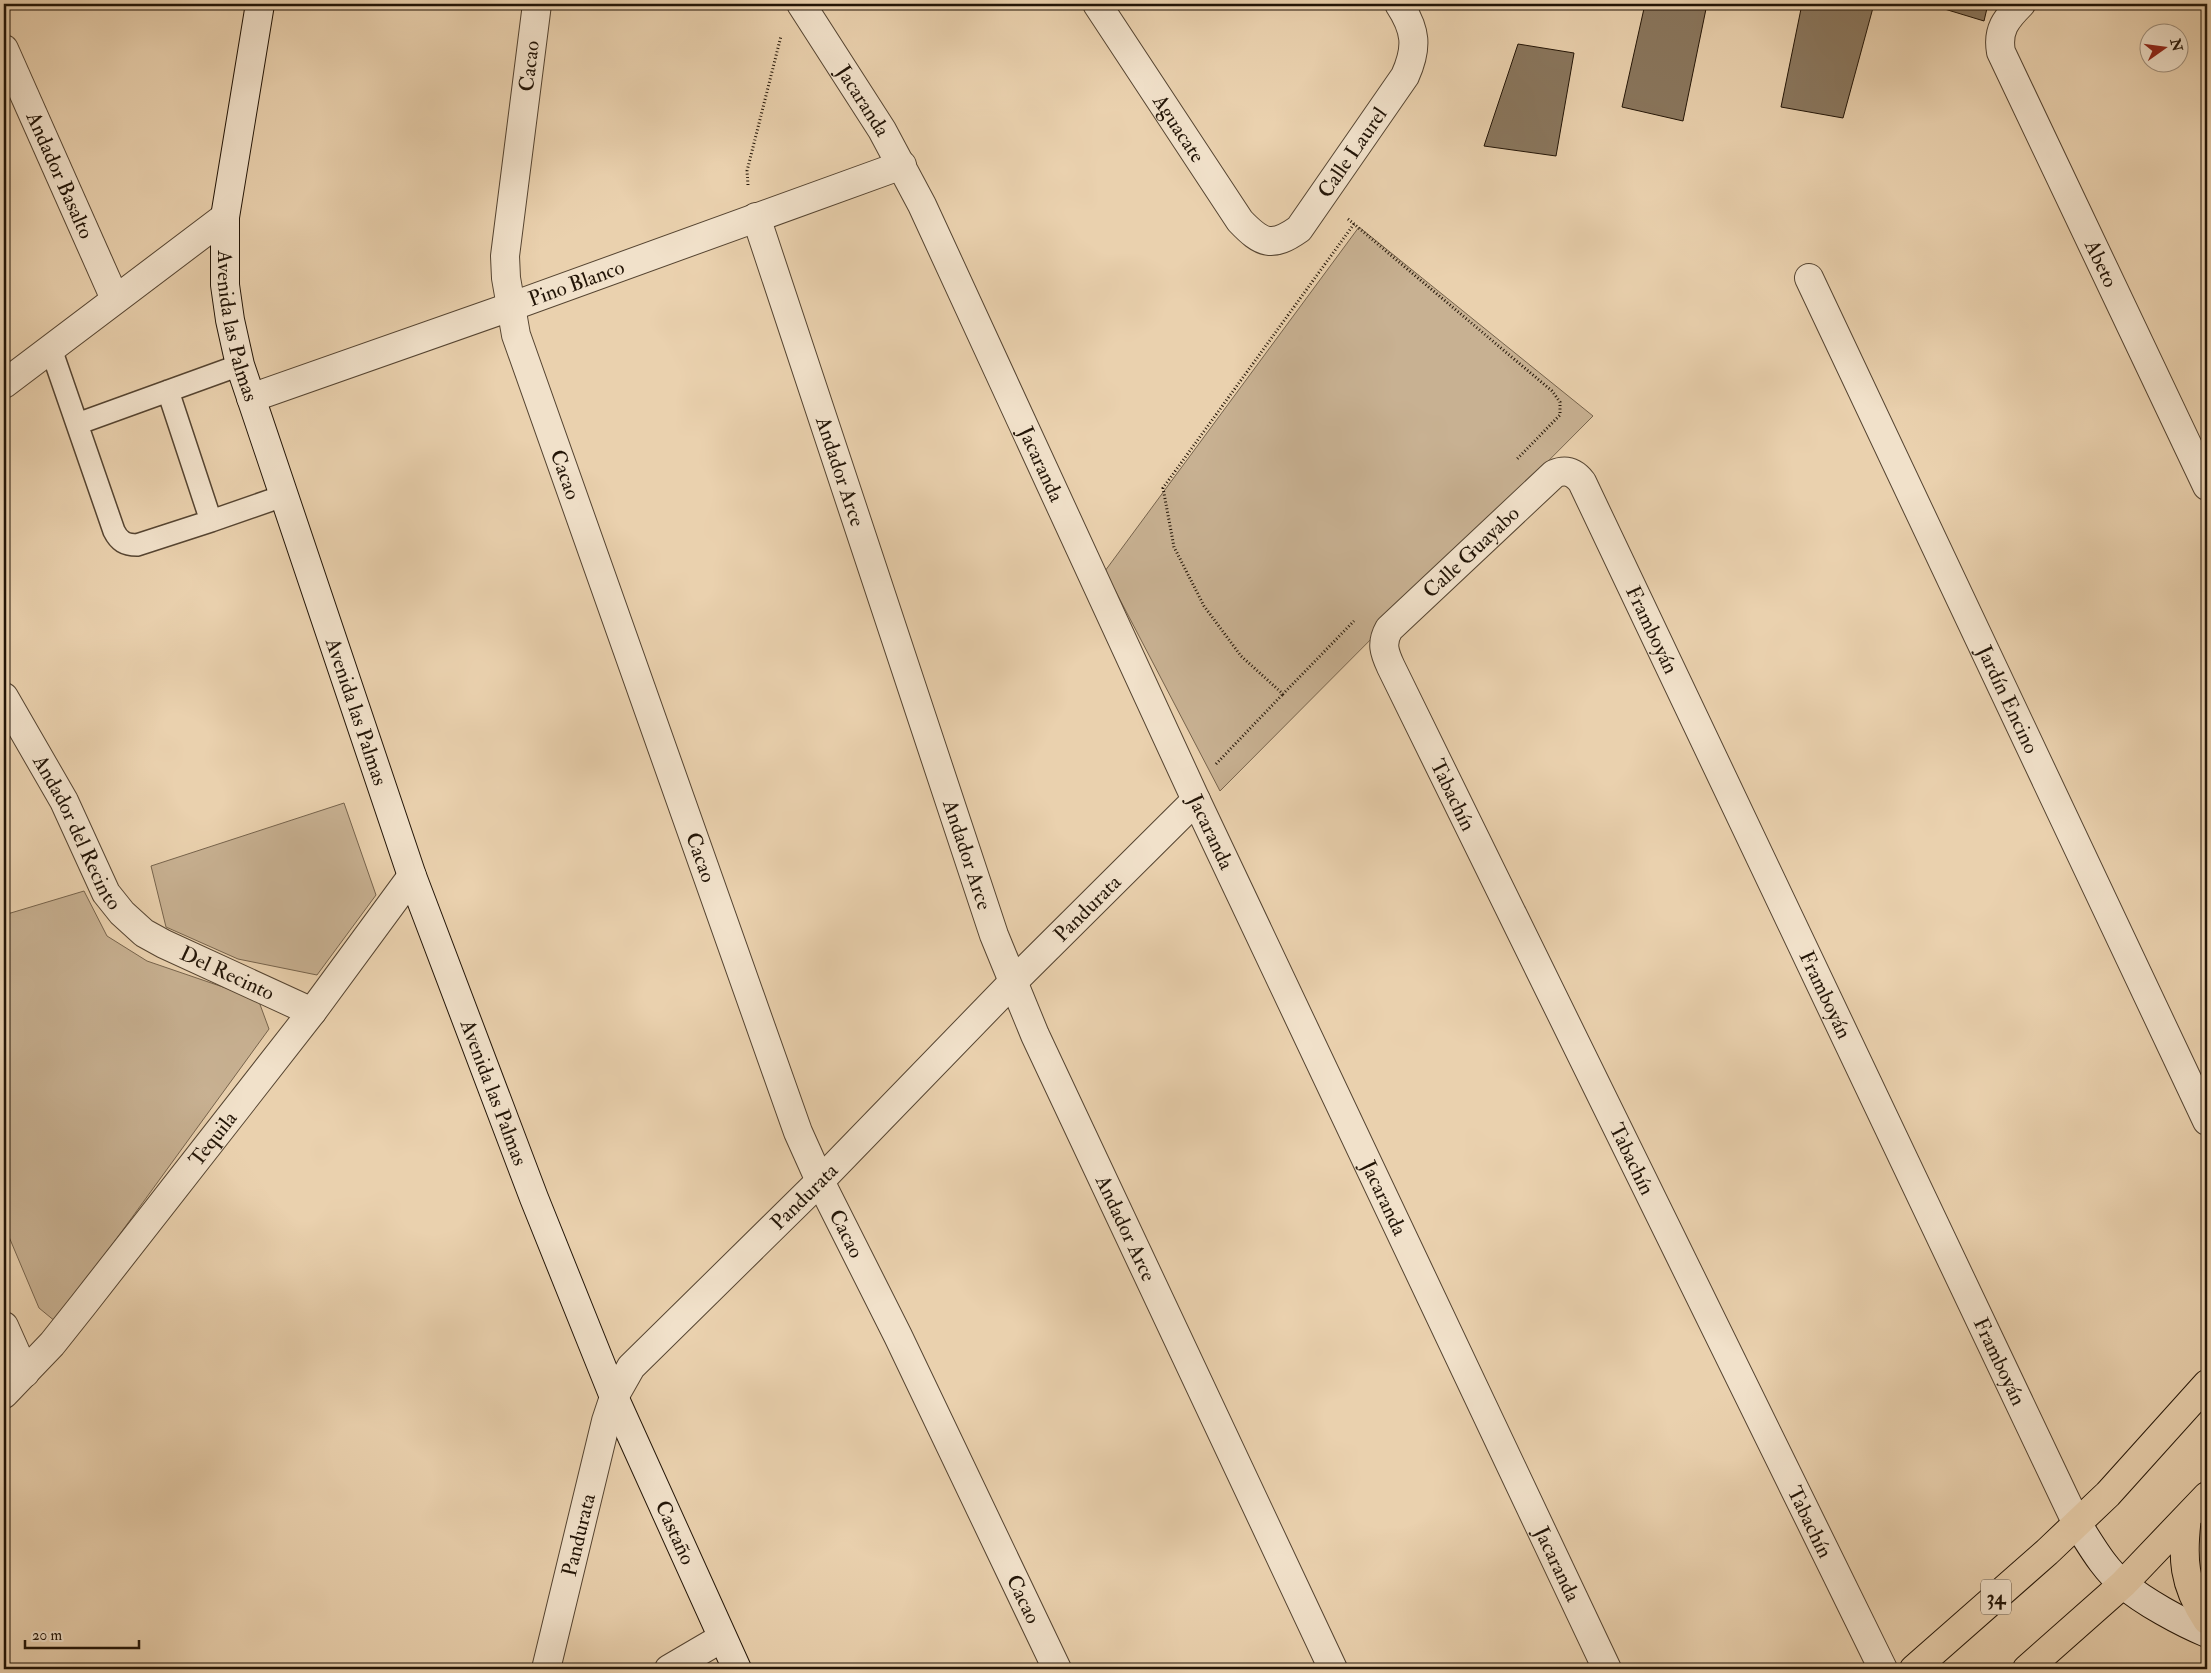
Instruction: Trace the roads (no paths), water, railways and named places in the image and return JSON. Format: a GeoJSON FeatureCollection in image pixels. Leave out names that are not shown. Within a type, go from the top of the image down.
{"type":"FeatureCollection","features":[{"type":"Feature","properties":{"kind":"main road","name":"34"},"geometry":{"type":"LineString","coordinates":[[1914,1669],[2047,1552],[2076,1522],[2108,1494],[2207,1384]]}},
{"type":"Feature","properties":{"kind":"main road"},"geometry":{"type":"LineString","coordinates":[[2027,1669],[2122,1584],[2207,1496]]}},
{"type":"Feature","properties":{"kind":"main road"},"geometry":{"type":"LineString","coordinates":[[2187,1517],[2183,1551],[2186,1575],[2193,1595],[2207,1620]]}},
{"type":"Feature","properties":{"kind":"street","name":"Avenida las Palmas"},"geometry":{"type":"LineString","coordinates":[[260,4],[225,217],[225,285],[230,320],[240,365],[412,876],[534,1198],[614,1397]]}},
{"type":"Feature","properties":{"kind":"street","name":"Cacao"},"geometry":{"type":"LineString","coordinates":[[537,4],[505,256],[510,307],[516,335],[798,1132],[1057,1669]]}},
{"type":"Feature","properties":{"kind":"street","name":"Jacaranda"},"geometry":{"type":"LineString","coordinates":[[801,4],[877,122],[902,165],[1194,795],[1607,1669]]}},
{"type":"Feature","properties":{"kind":"street","name":"Aguacate"},"geometry":{"type":"LineString","coordinates":[[1097,4],[1240,221],[1255,237],[1270,241]]}},
{"type":"Feature","properties":{"kind":"street","name":"Calle Laurel"},"geometry":{"type":"LineString","coordinates":[[1270,241],[1285,239],[1299,229],[1405,76],[1413,59],[1414,44],[1412,26],[1399,4]]}},
{"type":"Feature","properties":{"kind":"street","name":"Abeto"},"geometry":{"type":"LineString","coordinates":[[2021,4],[2007,18],[2001,28],[1999,41],[2006,62],[2207,486]]}},
{"type":"Feature","properties":{"kind":"street","name":"Andador Basalto"},"geometry":{"type":"LineString","coordinates":[[4,50],[115,299]]}},
{"type":"Feature","properties":{"kind":"street","name":"Pino Blanco"},"geometry":{"type":"LineString","coordinates":[[250,398],[510,307],[902,165]]}},
{"type":"Feature","properties":{"kind":"street"},"geometry":{"type":"LineString","coordinates":[[4,384],[225,217]]}},
{"type":"Feature","properties":{"kind":"street","name":"Andador Arce"},"geometry":{"type":"LineString","coordinates":[[756,217],[994,935],[1035,1035],[1333,1669]]}},
{"type":"Feature","properties":{"kind":"street","name":"Jardín Encino"},"geometry":{"type":"LineString","coordinates":[[1809,278],[2207,1121]]}},
{"type":"Feature","properties":{"kind":"street","name":"Calle Guayabo"},"geometry":{"type":"LineString","coordinates":[[1383,647],[1385,637],[1390,629],[1554,474],[1561,471],[1570,472]]}},
{"type":"Feature","properties":{"kind":"street","name":"Framboyán"},"geometry":{"type":"LineString","coordinates":[[1570,472],[1577,475],[1582,482],[2076,1522],[2097,1555],[2122,1584],[2166,1612],[2207,1633]]}},
{"type":"Feature","properties":{"kind":"street","name":"Tabachín"},"geometry":{"type":"LineString","coordinates":[[1383,647],[1395,676],[1882,1669]]}},
{"type":"Feature","properties":{"kind":"street","name":"Andador del Recinto"},"geometry":{"type":"LineString","coordinates":[[4,697],[64,801],[106,893],[122,913],[144,934]]}},
{"type":"Feature","properties":{"kind":"street","name":"Pandurata"},"geometry":{"type":"LineString","coordinates":[[546,1669],[606,1421],[614,1397],[632,1367],[651,1345],[820,1181],[1194,795]]}},
{"type":"Feature","properties":{"kind":"street","name":"Tequila"},"geometry":{"type":"LineString","coordinates":[[4,1394],[25,1373],[83,1306],[312,1012],[412,876]]}},
{"type":"Feature","properties":{"kind":"street","name":"Del Recinto"},"geometry":{"type":"LineString","coordinates":[[144,934],[312,1012]]}},
{"type":"Feature","properties":{"kind":"street"},"geometry":{"type":"LineString","coordinates":[[4,1326],[25,1373]]}},
{"type":"Feature","properties":{"kind":"street","name":"Castaño"},"geometry":{"type":"LineString","coordinates":[[614,1397],[722,1638],[738,1669]]}},
{"type":"Feature","properties":{"kind":"street"},"geometry":{"type":"LineString","coordinates":[[669,1669],[722,1638]]}},
{"type":"Feature","properties":{"kind":"lane"},"geometry":{"type":"LineString","coordinates":[[51,349],[118,540],[128,545],[137,545],[283,496]]}},
{"type":"Feature","properties":{"kind":"lane"},"geometry":{"type":"LineString","coordinates":[[77,424],[240,365]]}},
{"type":"Feature","properties":{"kind":"lane"},"geometry":{"type":"LineString","coordinates":[[168,391],[211,521]]}}]}
